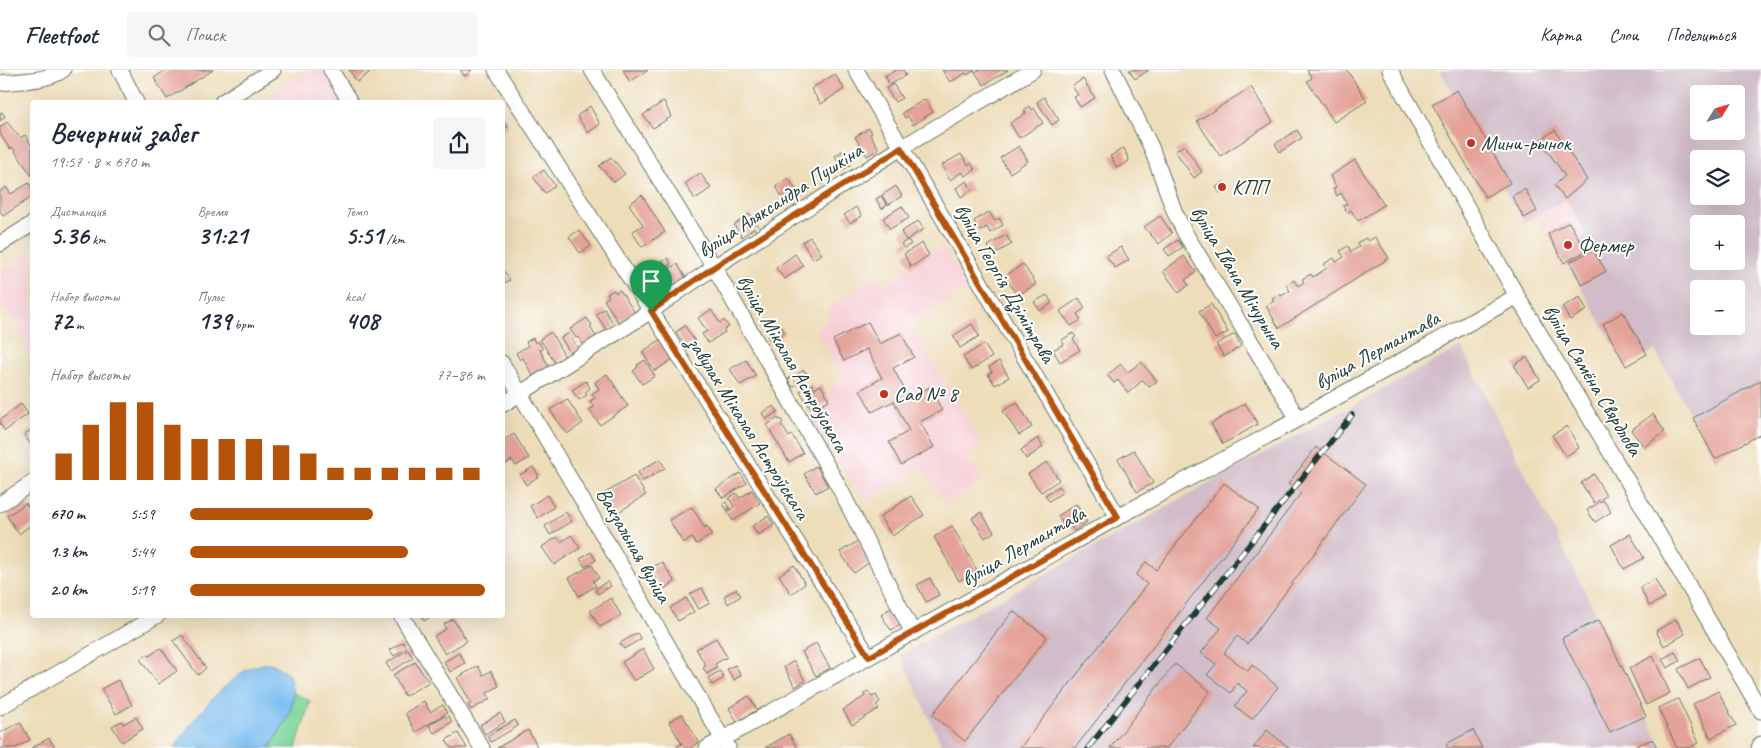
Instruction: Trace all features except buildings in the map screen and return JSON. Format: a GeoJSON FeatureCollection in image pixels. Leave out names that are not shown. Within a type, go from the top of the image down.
{"type":"FeatureCollection","features":[{"type":"Feature","properties":{"kind":"street"},"geometry":{"type":"LineString","coordinates":[[0,83],[34,79],[59,73],[63,70]]}},
{"type":"Feature","properties":{"kind":"street"},"geometry":{"type":"LineString","coordinates":[[120,70],[135,100]]}},
{"type":"Feature","properties":{"kind":"street"},"geometry":{"type":"LineString","coordinates":[[225,100],[273,70]]}},
{"type":"Feature","properties":{"kind":"street"},"geometry":{"type":"LineString","coordinates":[[331,70],[349,100]]}},
{"type":"Feature","properties":{"kind":"street","name":"завулак Мікалая Астроўскага"},"geometry":{"type":"LineString","coordinates":[[496,70],[651,311],[869,657]]}},
{"type":"Feature","properties":{"kind":"street","name":"вуліца Мікалая Астроўскага"},"geometry":{"type":"LineString","coordinates":[[592,70],[714,267],[839,488],[913,633]]}},
{"type":"Feature","properties":{"kind":"street","name":"вуліца Георгія Дзімітрава"},"geometry":{"type":"LineString","coordinates":[[856,70],[1118,517]]}},
{"type":"Feature","properties":{"kind":"street","name":"вуліца Аляксандра Пушкіна"},"geometry":{"type":"LineString","coordinates":[[505,403],[651,311],[714,267],[901,148],[1033,70]]}},
{"type":"Feature","properties":{"kind":"street","name":"вуліца Івана Мічурына"},"geometry":{"type":"LineString","coordinates":[[1113,70],[1151,147],[1175,212],[1185,233],[1298,419]]}},
{"type":"Feature","properties":{"kind":"street","name":"вуліца Сямёна Свярдлова"},"geometry":{"type":"LineString","coordinates":[[1390,70],[1517,296],[1637,497],[1761,711]]}},
{"type":"Feature","properties":{"kind":"street"},"geometry":{"type":"LineString","coordinates":[[0,244],[30,225]]}},
{"type":"Feature","properties":{"kind":"street","name":"вуліца Лермантава"},"geometry":{"type":"LineString","coordinates":[[707,748],[726,744],[869,657],[1517,296]]}},
{"type":"Feature","properties":{"kind":"street","name":"Вакзальная вуліца"},"geometry":{"type":"LineString","coordinates":[[505,368],[726,744]]}},
{"type":"Feature","properties":{"kind":"street"},"geometry":{"type":"LineString","coordinates":[[0,504],[30,484]]}},
{"type":"Feature","properties":{"kind":"street"},"geometry":{"type":"LineString","coordinates":[[0,707],[153,618]]}},
{"type":"Feature","properties":{"kind":"street"},"geometry":{"type":"LineString","coordinates":[[403,618],[482,748]]}},
{"type":"Feature","properties":{"kind":"street"},"geometry":{"type":"LineString","coordinates":[[1759,748],[1761,744]]}},
{"type":"Feature","properties":{"kind":"shaded area"},"geometry":{"type":"Polygon","coordinates":[[[309,70],[325,70],[343,100],[262,100],[309,70]]]}},
{"type":"Feature","properties":{"kind":"shaded area"},"geometry":{"type":"Polygon","coordinates":[[[1440,70],[1761,70],[1761,434],[1715,459],[1655,350],[1626,366],[1566,262],[1586,251],[1579,239],[1587,235],[1565,199],[1524,223],[1503,187],[1510,183],[1457,90],[1452,92],[1440,70]]]}},
{"type":"Feature","properties":{"kind":"shaded area"},"geometry":{"type":"Polygon","coordinates":[[[1565,199],[1587,236],[1586,251],[1564,263],[1536,215],[1565,199]]]}},
{"type":"Feature","properties":{"kind":"shaded area"},"geometry":{"type":"Polygon","coordinates":[[[941,244],[969,288],[910,324],[981,442],[968,458],[982,481],[947,505],[922,468],[865,502],[810,416],[841,378],[815,328],[829,317],[827,310],[876,273],[883,286],[941,244]]]}},
{"type":"Feature","properties":{"kind":"shaded area"},"geometry":{"type":"Polygon","coordinates":[[[30,253],[30,351],[0,297],[0,273],[30,253]]]}},
{"type":"Feature","properties":{"kind":"shaded area"},"geometry":{"type":"Polygon","coordinates":[[[1461,347],[1662,748],[943,748],[900,655],[1228,473],[1461,347]]]}},
{"type":"Feature","properties":{"kind":"green space"},"geometry":{"type":"Polygon","coordinates":[[[294,693],[310,701],[296,748],[270,748],[290,713],[294,693]]]}},
{"type":"Feature","properties":{"kind":"water"},"geometry":{"type":"Polygon","coordinates":[[[263,664],[273,664],[289,675],[293,693],[290,713],[270,748],[174,748],[217,694],[248,669],[263,664]]]}},
{"type":"Feature","properties":{"kind":"railway"},"geometry":{"type":"LineString","coordinates":[[1088,748],[1352,415]]}},
{"type":"Feature","properties":{"kind":"place","name":"Мини-рынок"},"geometry":{"type":"Point","coordinates":[1471,143]}},
{"type":"Feature","properties":{"kind":"place","name":"КПП"},"geometry":{"type":"Point","coordinates":[1222,187]}},
{"type":"Feature","properties":{"kind":"place","name":"Фермер"},"geometry":{"type":"Point","coordinates":[1568,245]}},
{"type":"Feature","properties":{"kind":"place","name":"Сад № 8"},"geometry":{"type":"Point","coordinates":[884,394]}},
{"type":"Feature","properties":{"kind":"route"},"geometry":{"type":"LineString","coordinates":[[901,148],[1118,517],[869,657],[651,311],[714,267],[901,148]]}}]}
